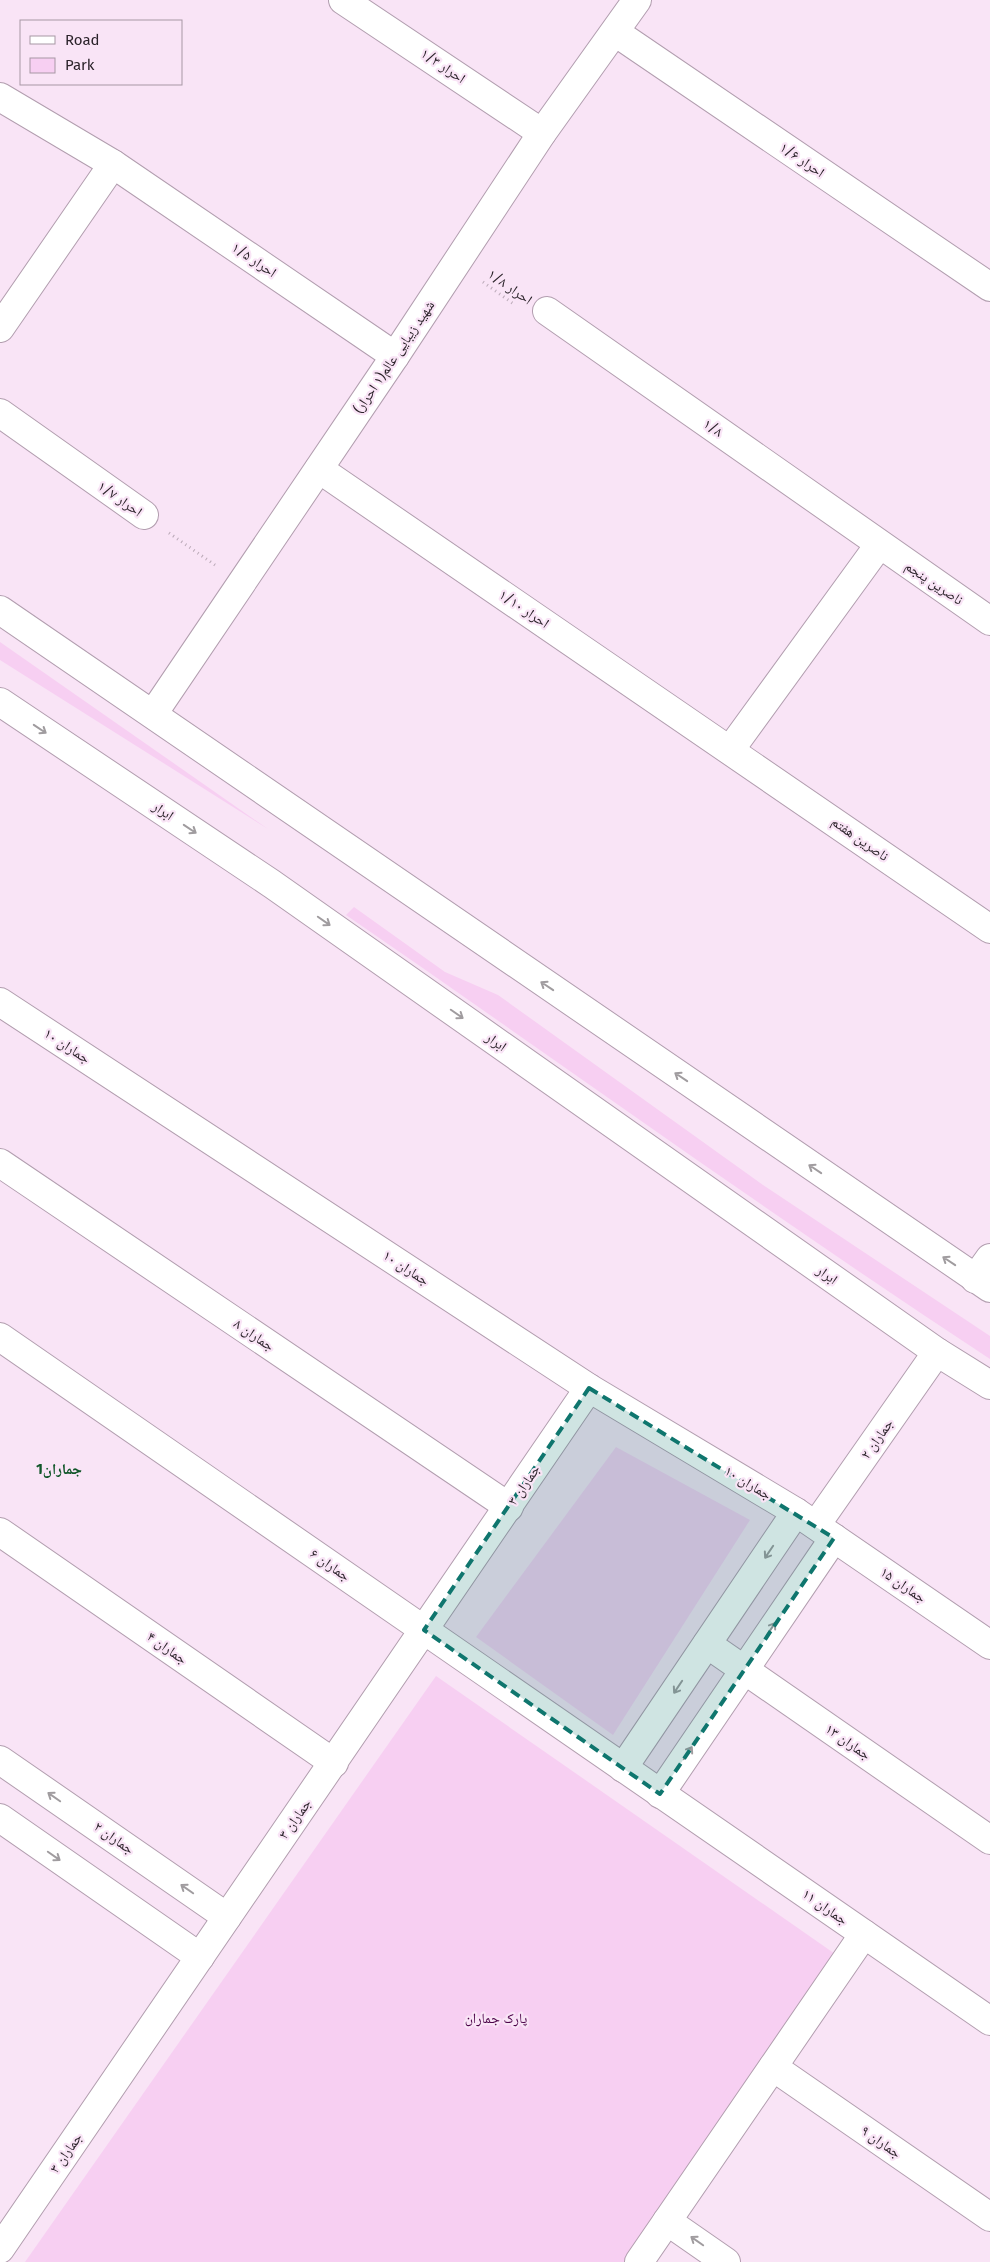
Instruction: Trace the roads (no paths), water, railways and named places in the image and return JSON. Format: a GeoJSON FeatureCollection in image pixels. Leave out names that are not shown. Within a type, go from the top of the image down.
{"type":"FeatureCollection","features":[{"type":"Feature","properties":{"kind":"street","name":"۱/۳ احرار"},"geometry":{"type":"LineString","coordinates":[[344,0],[542,133]]}},
{"type":"Feature","properties":{"kind":"street","name":"شهید زیبایی عالم(۱ احرار)"},"geometry":{"type":"LineString","coordinates":[[152,714],[395,356],[542,133],[637,0]]}},
{"type":"Feature","properties":{"kind":"street","name":"۱/۶ احرار"},"geometry":{"type":"LineString","coordinates":[[615,32],[990,287]]}},
{"type":"Feature","properties":{"kind":"street","name":"۱/۵ احرار"},"geometry":{"type":"LineString","coordinates":[[0,98],[113,164],[395,356]]}},
{"type":"Feature","properties":{"kind":"street"},"geometry":{"type":"LineString","coordinates":[[0,328],[113,164]]}},
{"type":"Feature","properties":{"kind":"street","name":"۱/۸"},"geometry":{"type":"LineString","coordinates":[[547,311],[879,545]]}},
{"type":"Feature","properties":{"kind":"street","name":"۱/۷ احرار"},"geometry":{"type":"LineString","coordinates":[[0,413],[144,515]]}},
{"type":"Feature","properties":{"kind":"street","name":"۱/۱۰ احرار"},"geometry":{"type":"LineString","coordinates":[[319,469],[730,750]]}},
{"type":"Feature","properties":{"kind":"street"},"geometry":{"type":"LineString","coordinates":[[730,750],[879,545]]}},
{"type":"Feature","properties":{"kind":"street","name":"ناصرین پنجم"},"geometry":{"type":"LineString","coordinates":[[879,545],[990,621]]}},
{"type":"Feature","properties":{"kind":"street"},"geometry":{"type":"LineString","coordinates":[[0,610],[985,1275]]}},
{"type":"Feature","properties":{"kind":"street","name":"ابرار"},"geometry":{"type":"LineString","coordinates":[[0,702],[272,884],[937,1352],[990,1385]]}},
{"type":"Feature","properties":{"kind":"street","name":"ناصرین هفتم"},"geometry":{"type":"LineString","coordinates":[[730,750],[990,929]]}},
{"type":"Feature","properties":{"kind":"street","name":"جماران ۱۰"},"geometry":{"type":"LineString","coordinates":[[0,1002],[589,1388],[815,1525]]}},
{"type":"Feature","properties":{"kind":"street","name":"جماران ۸"},"geometry":{"type":"LineString","coordinates":[[0,1163],[509,1507]]}},
{"type":"Feature","properties":{"kind":"street","name":"جماران ۶"},"geometry":{"type":"LineString","coordinates":[[0,1337],[660,1794]]}},
{"type":"Feature","properties":{"kind":"street","name":"جماران ۲"},"geometry":{"type":"LineString","coordinates":[[815,1525],[937,1352]]}},
{"type":"Feature","properties":{"kind":"street","name":"جماران ۳"},"geometry":{"type":"LineString","coordinates":[[0,2249],[589,1388]]}},
{"type":"Feature","properties":{"kind":"street"},"geometry":{"type":"LineString","coordinates":[[623,1768],[707,1644],[815,1525]]}},
{"type":"Feature","properties":{"kind":"street"},"geometry":{"type":"LineString","coordinates":[[660,1794],[744,1670],[815,1525]]}},
{"type":"Feature","properties":{"kind":"street","name":"جماران ۱۵"},"geometry":{"type":"LineString","coordinates":[[815,1525],[990,1645]]}},
{"type":"Feature","properties":{"kind":"street","name":"جماران ۴"},"geometry":{"type":"LineString","coordinates":[[0,1532],[334,1763]]}},
{"type":"Feature","properties":{"kind":"street","name":"جماران ۱۳"},"geometry":{"type":"LineString","coordinates":[[707,1644],[990,1840]]}},
{"type":"Feature","properties":{"kind":"street","name":"جماران ۲"},"geometry":{"type":"LineString","coordinates":[[0,1760],[227,1917]]}},
{"type":"Feature","properties":{"kind":"street","name":"جماران ۱۱"},"geometry":{"type":"LineString","coordinates":[[660,1794],[990,2021]]}},
{"type":"Feature","properties":{"kind":"street"},"geometry":{"type":"LineString","coordinates":[[0,1818],[200,1957]]}},
{"type":"Feature","properties":{"kind":"street"},"geometry":{"type":"LineString","coordinates":[[640,2262],[864,1934]]}},
{"type":"Feature","properties":{"kind":"street","name":"جماران ۹"},"geometry":{"type":"LineString","coordinates":[[773,2067],[990,2217]]}},
{"type":"Feature","properties":{"kind":"street"},"geometry":{"type":"LineString","coordinates":[[667,2221],[726,2262]]}},
{"type":"Feature","properties":{"kind":"district","name":"جماران1"},"geometry":{"type":"Point","coordinates":[59,1469]}},
{"type":"Feature","properties":{"kind":"park label","name":"پارک جماران"},"geometry":{"type":"Point","coordinates":[496,2018]}}]}
